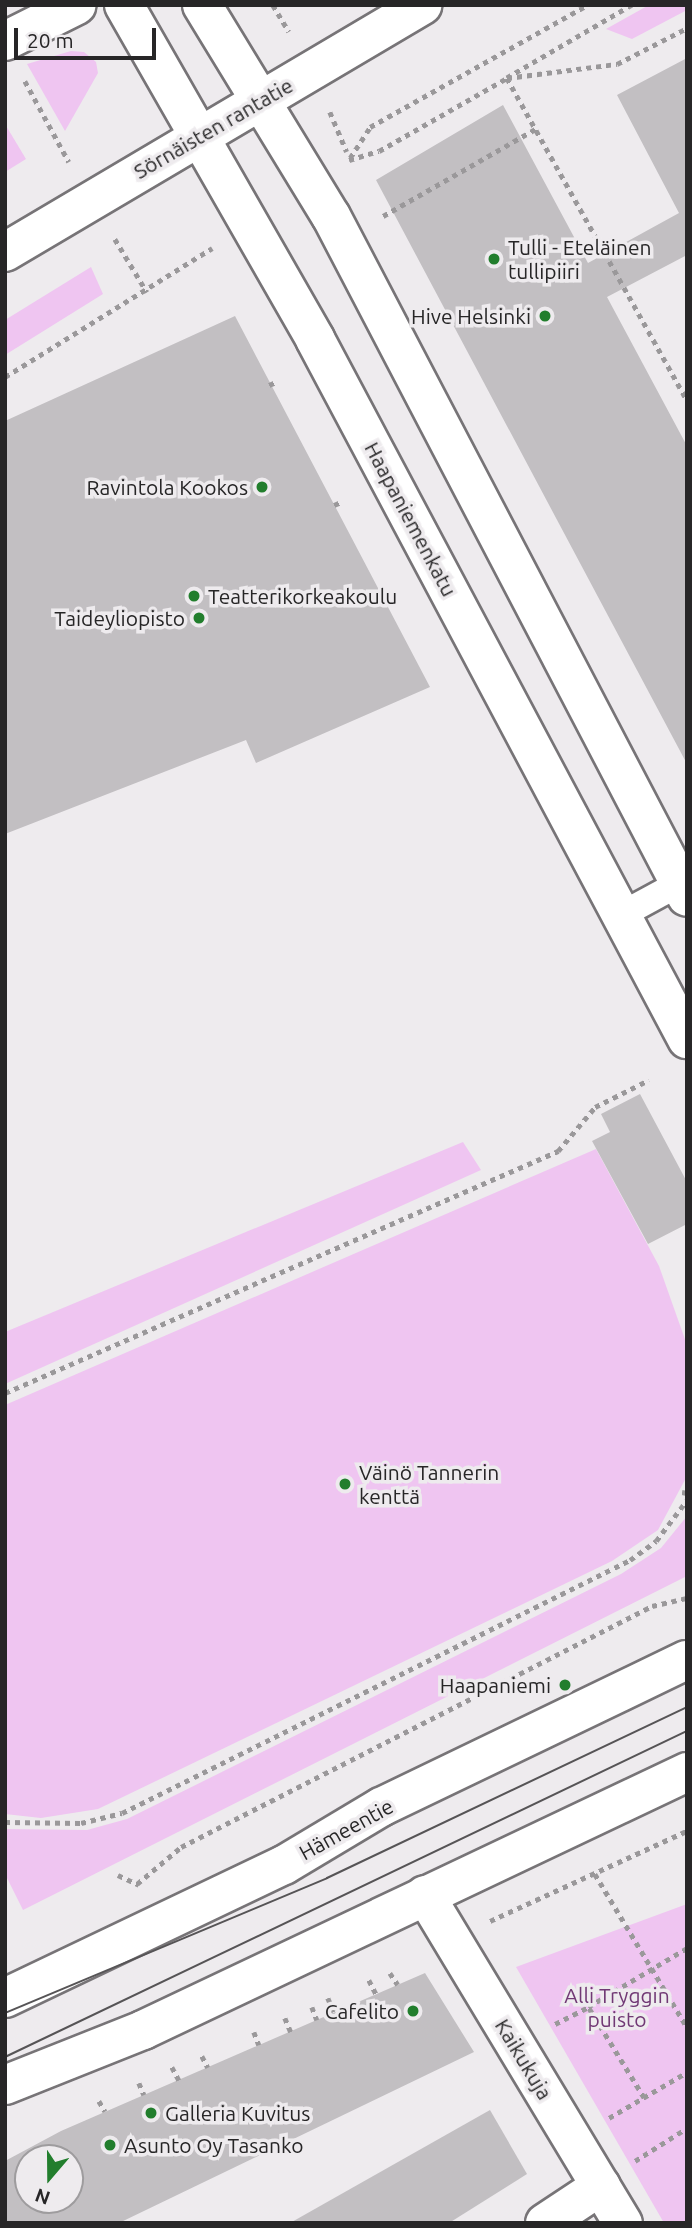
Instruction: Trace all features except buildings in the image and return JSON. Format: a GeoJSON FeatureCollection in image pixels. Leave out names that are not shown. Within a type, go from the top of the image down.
{"type":"FeatureCollection","features":[{"type":"Feature","properties":{"kind":"main road"},"geometry":{"type":"LineString","coordinates":[[5,41],[77,5]]}},
{"type":"Feature","properties":{"kind":"main road","name":"Haapaniemenkatu"},"geometry":{"type":"LineString","coordinates":[[124,5],[315,339],[687,1040]]}},
{"type":"Feature","properties":{"kind":"main road"},"geometry":{"type":"LineString","coordinates":[[202,5],[263,98],[331,216],[683,890]]}},
{"type":"Feature","properties":{"kind":"main road","name":"Sörnäisten rantatie"},"geometry":{"type":"LineString","coordinates":[[5,252],[422,5]]}},
{"type":"Feature","properties":{"kind":"main road","name":"Hämeentie"},"geometry":{"type":"LineString","coordinates":[[5,1998],[284,1865],[381,1807],[687,1660]]}},
{"type":"Feature","properties":{"kind":"main road"},"geometry":{"type":"LineString","coordinates":[[5,2085],[143,2030],[687,1772]]}},
{"type":"Feature","properties":{"kind":"main road","name":"Kaikukuja"},"geometry":{"type":"LineString","coordinates":[[425,1895],[615,2176],[623,2223]]}},
{"type":"Feature","properties":{"kind":"main road"},"geometry":{"type":"LineString","coordinates":[[545,2223],[615,2176]]}},
{"type":"Feature","properties":{"kind":"lane"},"geometry":{"type":"LineString","coordinates":[[621,915],[683,890]]}},
{"type":"Feature","properties":{"kind":"path"},"geometry":{"type":"LineString","coordinates":[[587,5],[370,127],[350,159],[379,151],[632,5]]}},
{"type":"Feature","properties":{"kind":"path"},"geometry":{"type":"LineString","coordinates":[[507,78],[617,64],[687,28]]}},
{"type":"Feature","properties":{"kind":"path"},"geometry":{"type":"LineString","coordinates":[[507,78],[686,396]]}},
{"type":"Feature","properties":{"kind":"path"},"geometry":{"type":"LineString","coordinates":[[383,216],[537,128]]}},
{"type":"Feature","properties":{"kind":"path"},"geometry":{"type":"LineString","coordinates":[[5,377],[206,251]]}},
{"type":"Feature","properties":{"kind":"path"},"geometry":{"type":"LineString","coordinates":[[269,385],[276,382]]}},
{"type":"Feature","properties":{"kind":"path"},"geometry":{"type":"LineString","coordinates":[[334,505],[341,502]]}},
{"type":"Feature","properties":{"kind":"path"},"geometry":{"type":"LineString","coordinates":[[5,1393],[558,1152],[595,1107],[649,1080]]}},
{"type":"Feature","properties":{"kind":"path"},"geometry":{"type":"LineString","coordinates":[[5,1822],[81,1822],[122,1813],[630,1560],[656,1541],[687,1500]]}},
{"type":"Feature","properties":{"kind":"path"},"geometry":{"type":"LineString","coordinates":[[128,1892],[181,1847],[652,1606],[687,1598]]}},
{"type":"Feature","properties":{"kind":"path"},"geometry":{"type":"LineString","coordinates":[[475,1927],[687,1831]]}},
{"type":"Feature","properties":{"kind":"path"},"geometry":{"type":"LineString","coordinates":[[595,1874],[687,2026]]}},
{"type":"Feature","properties":{"kind":"path"},"geometry":{"type":"LineString","coordinates":[[548,2028],[687,1948]]}},
{"type":"Feature","properties":{"kind":"path"},"geometry":{"type":"LineString","coordinates":[[390,1973],[398,1985]]}},
{"type":"Feature","properties":{"kind":"path"},"geometry":{"type":"LineString","coordinates":[[369,1980],[376,1994]]}},
{"type":"Feature","properties":{"kind":"path"},"geometry":{"type":"LineString","coordinates":[[328,1998],[334,2012]]}},
{"type":"Feature","properties":{"kind":"path"},"geometry":{"type":"LineString","coordinates":[[312,2007],[317,2020]]}},
{"type":"Feature","properties":{"kind":"path"},"geometry":{"type":"LineString","coordinates":[[588,2007],[644,2098]]}},
{"type":"Feature","properties":{"kind":"path"},"geometry":{"type":"LineString","coordinates":[[285,2018],[290,2032]]}},
{"type":"Feature","properties":{"kind":"path"},"geometry":{"type":"LineString","coordinates":[[254,2032],[259,2045]]}},
{"type":"Feature","properties":{"kind":"path"},"geometry":{"type":"LineString","coordinates":[[202,2056],[208,2067]]}},
{"type":"Feature","properties":{"kind":"path"},"geometry":{"type":"LineString","coordinates":[[172,2067],[179,2080]]}},
{"type":"Feature","properties":{"kind":"path"},"geometry":{"type":"LineString","coordinates":[[598,2124],[687,2072]]}},
{"type":"Feature","properties":{"kind":"path"},"geometry":{"type":"LineString","coordinates":[[139,2083],[144,2095]]}},
{"type":"Feature","properties":{"kind":"path"},"geometry":{"type":"LineString","coordinates":[[99,2101],[105,2111]]}},
{"type":"Feature","properties":{"kind":"path"},"geometry":{"type":"LineString","coordinates":[[615,2176],[687,2128]]}},
{"type":"Feature","properties":{"kind":"green space"},"geometry":{"type":"Polygon","coordinates":[[[649,5],[687,5],[687,10],[632,39],[606,29],[649,5]]]}},
{"type":"Feature","properties":{"kind":"green space"},"geometry":{"type":"Polygon","coordinates":[[[71,51],[84,52],[96,62],[98,73],[65,131],[27,64],[71,51]]]}},
{"type":"Feature","properties":{"kind":"green space"},"geometry":{"type":"Polygon","coordinates":[[[5,124],[26,159],[5,172],[5,124]]]}},
{"type":"Feature","properties":{"kind":"green space"},"geometry":{"type":"Polygon","coordinates":[[[91,267],[103,294],[5,355],[5,320],[91,267]]]}},
{"type":"Feature","properties":{"kind":"green space"},"geometry":{"type":"Polygon","coordinates":[[[463,1142],[481,1170],[5,1384],[5,1332],[463,1142]]]}},
{"type":"Feature","properties":{"kind":"green space","name":"Väinö Tannerin kenttä"},"geometry":{"type":"Polygon","coordinates":[[[596,1149],[659,1266],[687,1345],[687,1476],[658,1530],[612,1561],[98,1809],[41,1818],[5,1814],[5,1405],[596,1149]]]}},
{"type":"Feature","properties":{"kind":"green space"},"geometry":{"type":"Polygon","coordinates":[[[687,1516],[687,1576],[23,1910],[5,1874],[5,1829],[87,1830],[127,1819],[621,1574],[661,1548],[687,1516]]]}},
{"type":"Feature","properties":{"kind":"green space","name":"Alli Tryggin puisto"},"geometry":{"type":"Polygon","coordinates":[[[687,1904],[687,2223],[664,2223],[516,1967],[687,1904]]]}},
{"type":"Feature","properties":{"kind":"tram line"},"geometry":{"type":"LineString","coordinates":[[5,2013],[327,1878],[687,1707]]}},
{"type":"Feature","properties":{"kind":"tram line"},"geometry":{"type":"LineString","coordinates":[[5,2057],[687,1731]]}},
{"type":"Feature","properties":{"kind":"place","name":"Tulli - Eteläinen tullipiiri"},"geometry":{"type":"Point","coordinates":[494,259]}},
{"type":"Feature","properties":{"kind":"place","name":"Hive Helsinki"},"geometry":{"type":"Point","coordinates":[545,316]}},
{"type":"Feature","properties":{"kind":"place","name":"Ravintola Kookos"},"geometry":{"type":"Point","coordinates":[262,487]}},
{"type":"Feature","properties":{"kind":"place","name":"Teatterikorkeakoulu"},"geometry":{"type":"Point","coordinates":[194,596]}},
{"type":"Feature","properties":{"kind":"place","name":"Taideyliopisto"},"geometry":{"type":"Point","coordinates":[199,618]}},
{"type":"Feature","properties":{"kind":"place","name":"Väinö Tannerin kenttä"},"geometry":{"type":"Point","coordinates":[345,1484]}},
{"type":"Feature","properties":{"kind":"place","name":"Haapaniemi"},"geometry":{"type":"Point","coordinates":[565,1685]}},
{"type":"Feature","properties":{"kind":"place","name":"Cafelito"},"geometry":{"type":"Point","coordinates":[413,2011]}},
{"type":"Feature","properties":{"kind":"place","name":"Galleria Kuvitus"},"geometry":{"type":"Point","coordinates":[151,2113]}},
{"type":"Feature","properties":{"kind":"place","name":"Asunto Oy Tasanko"},"geometry":{"type":"Point","coordinates":[110,2145]}}]}
